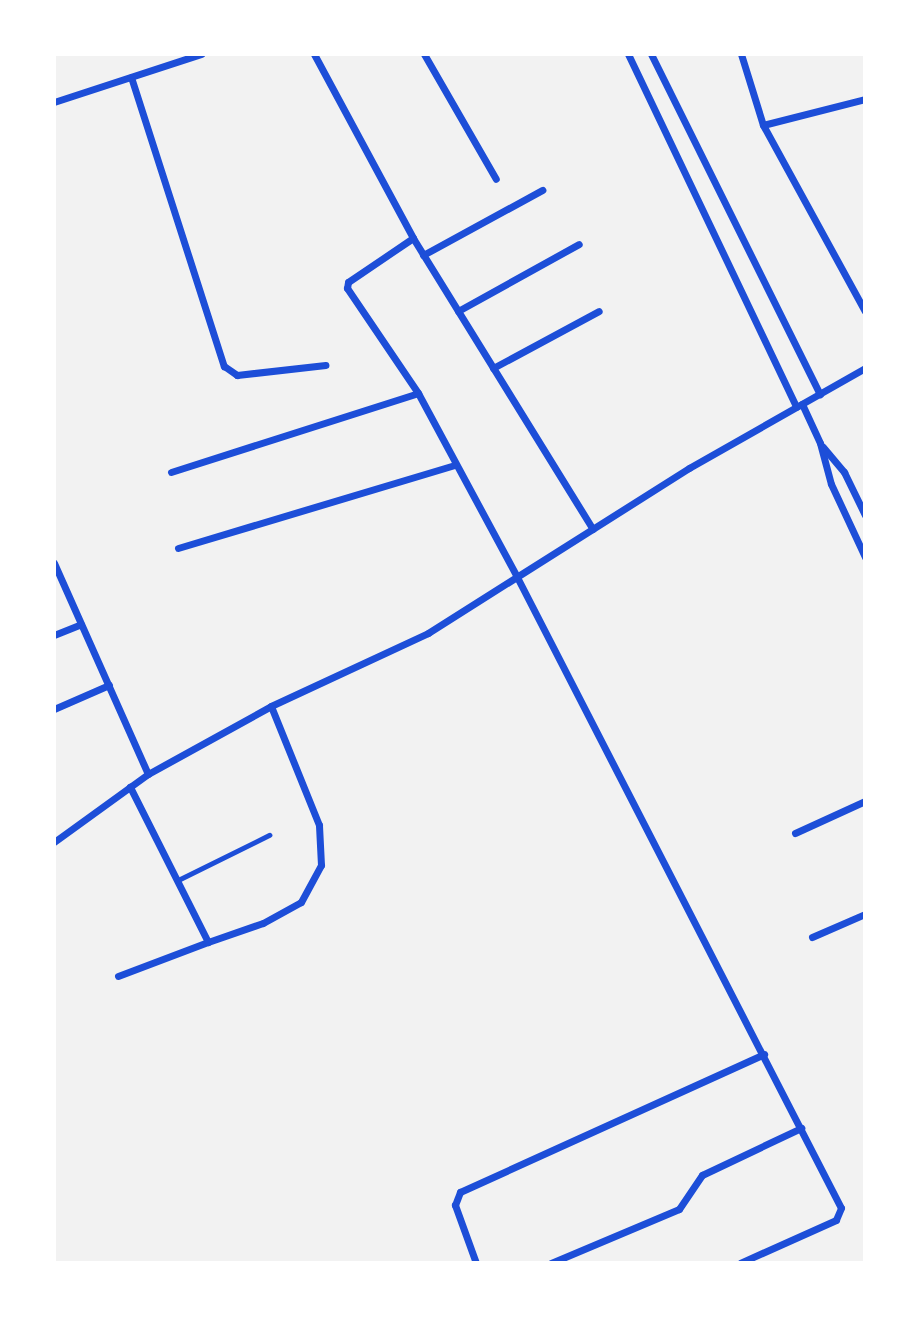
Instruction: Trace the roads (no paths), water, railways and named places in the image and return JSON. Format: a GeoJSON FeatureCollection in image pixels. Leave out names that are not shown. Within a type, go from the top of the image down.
{"type":"FeatureCollection","features":[{"type":"Feature","properties":{"kind":"street"},"geometry":{"type":"LineString","coordinates":[[54,102],[201,54]]}},
{"type":"Feature","properties":{"kind":"street"},"geometry":{"type":"LineString","coordinates":[[314,54],[413,239],[593,529]]}},
{"type":"Feature","properties":{"kind":"street"},"geometry":{"type":"LineString","coordinates":[[424,54],[496,179]]}},
{"type":"Feature","properties":{"kind":"street"},"geometry":{"type":"LineString","coordinates":[[628,54],[799,406],[820,443],[844,472],[865,514]]}},
{"type":"Feature","properties":{"kind":"street"},"geometry":{"type":"LineString","coordinates":[[651,54],[820,394]]}},
{"type":"Feature","properties":{"kind":"street"},"geometry":{"type":"LineString","coordinates":[[741,54],[763,125],[865,311]]}},
{"type":"Feature","properties":{"kind":"street"},"geometry":{"type":"LineString","coordinates":[[131,76],[224,366],[237,375],[325,365]]}},
{"type":"Feature","properties":{"kind":"street"},"geometry":{"type":"LineString","coordinates":[[763,125],[865,99]]}},
{"type":"Feature","properties":{"kind":"street"},"geometry":{"type":"LineString","coordinates":[[423,255],[542,190]]}},
{"type":"Feature","properties":{"kind":"street"},"geometry":{"type":"LineString","coordinates":[[413,239],[346,285],[418,393],[454,465],[517,577],[841,1208],[840,1215],[740,1263]]}},
{"type":"Feature","properties":{"kind":"street"},"geometry":{"type":"LineString","coordinates":[[458,311],[579,244]]}},
{"type":"Feature","properties":{"kind":"street"},"geometry":{"type":"LineString","coordinates":[[493,368],[599,311]]}},
{"type":"Feature","properties":{"kind":"street"},"geometry":{"type":"LineString","coordinates":[[54,842],[148,774],[271,706],[428,633],[593,529],[865,368]]}},
{"type":"Feature","properties":{"kind":"street"},"geometry":{"type":"LineString","coordinates":[[171,472],[418,393]]}},
{"type":"Feature","properties":{"kind":"street"},"geometry":{"type":"LineString","coordinates":[[820,443],[831,484],[865,557]]}},
{"type":"Feature","properties":{"kind":"street"},"geometry":{"type":"LineString","coordinates":[[178,548],[454,465]]}},
{"type":"Feature","properties":{"kind":"street"},"geometry":{"type":"LineString","coordinates":[[54,563],[148,774]]}},
{"type":"Feature","properties":{"kind":"street"},"geometry":{"type":"LineString","coordinates":[[54,635],[81,624]]}},
{"type":"Feature","properties":{"kind":"street"},"geometry":{"type":"LineString","coordinates":[[54,709],[108,685]]}},
{"type":"Feature","properties":{"kind":"street"},"geometry":{"type":"LineString","coordinates":[[118,976],[263,923],[301,902],[321,865],[319,825],[271,706]]}},
{"type":"Feature","properties":{"kind":"street"},"geometry":{"type":"LineString","coordinates":[[130,787],[208,942]]}},
{"type":"Feature","properties":{"kind":"street"},"geometry":{"type":"LineString","coordinates":[[795,833],[865,801]]}},
{"type":"Feature","properties":{"kind":"street"},"geometry":{"type":"LineString","coordinates":[[812,937],[865,914]]}},
{"type":"Feature","properties":{"kind":"street"},"geometry":{"type":"LineString","coordinates":[[476,1263],[455,1205],[460,1192],[764,1054]]}},
{"type":"Feature","properties":{"kind":"street"},"geometry":{"type":"LineString","coordinates":[[551,1263],[679,1209],[702,1175],[801,1128]]}},
{"type":"Feature","properties":{"kind":"lane"},"geometry":{"type":"LineString","coordinates":[[178,880],[269,835]]}}]}
